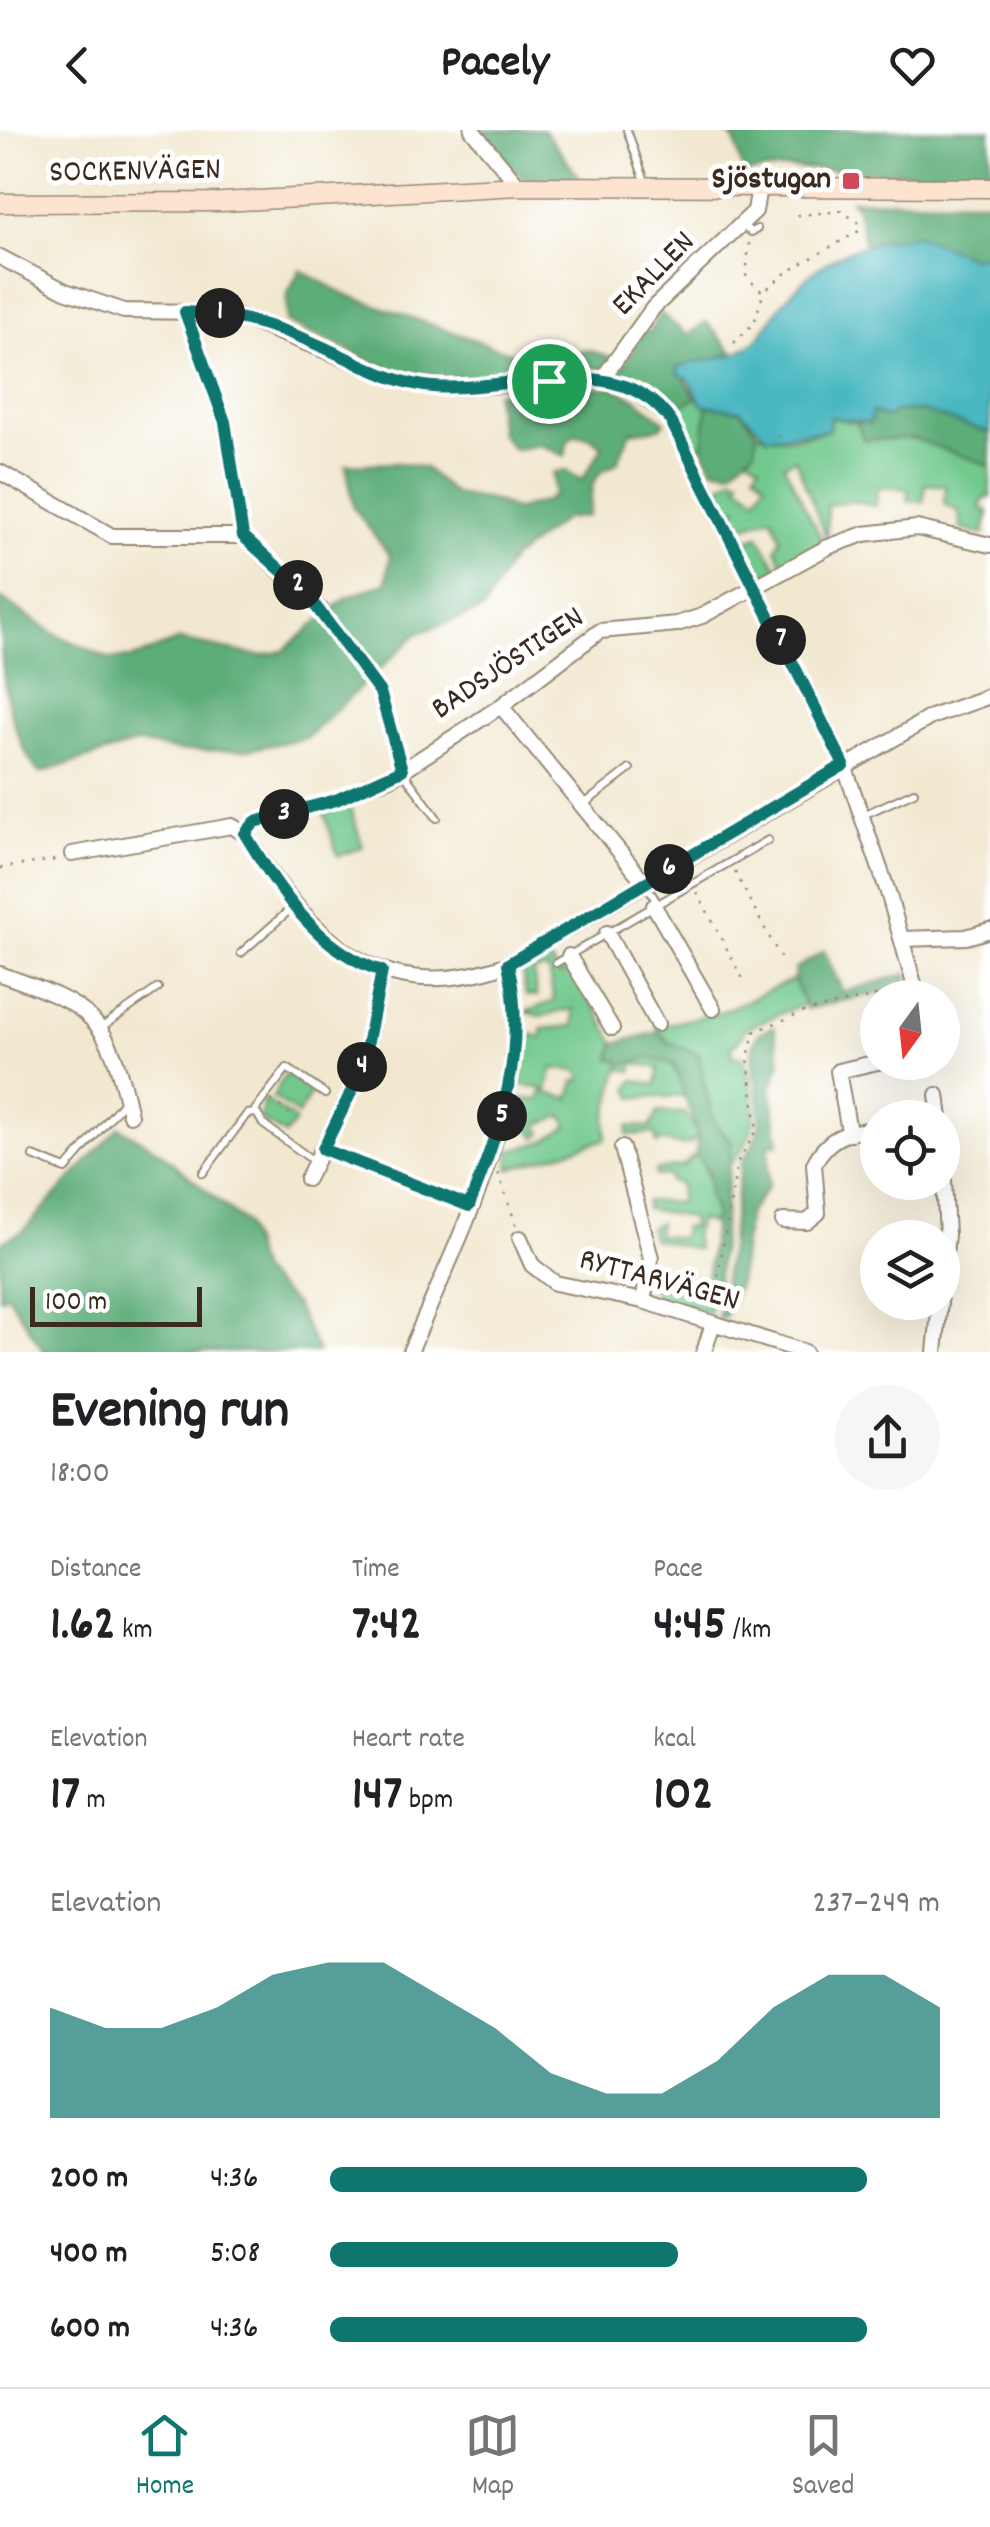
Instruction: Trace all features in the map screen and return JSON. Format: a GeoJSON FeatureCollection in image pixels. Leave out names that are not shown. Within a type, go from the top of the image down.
{"type":"FeatureCollection","features":[{"type":"Feature","properties":{"kind":"street"},"geometry":{"type":"LineString","coordinates":[[472,130],[520,186]]}},
{"type":"Feature","properties":{"kind":"street","name":"SOCKENVÄGEN"},"geometry":{"type":"LineString","coordinates":[[0,203],[222,202],[520,186],[990,188]]}},
{"type":"Feature","properties":{"kind":"street","name":"EKALLEN"},"geometry":{"type":"LineString","coordinates":[[602,378],[653,308],[750,229],[759,187]]}},
{"type":"Feature","properties":{"kind":"street"},"geometry":{"type":"LineString","coordinates":[[0,257],[65,292],[124,311],[242,318],[406,383],[457,388],[602,378]]}},
{"type":"Feature","properties":{"kind":"street"},"geometry":{"type":"LineString","coordinates":[[185,312],[225,422],[243,536],[321,610]]}},
{"type":"Feature","properties":{"kind":"street"},"geometry":{"type":"LineString","coordinates":[[0,472],[112,536],[243,536]]}},
{"type":"Feature","properties":{"kind":"street"},"geometry":{"type":"LineString","coordinates":[[698,474],[844,765],[914,980]]}},
{"type":"Feature","properties":{"kind":"street","name":"BADSJÖSTIGEN"},"geometry":{"type":"LineString","coordinates":[[367,785],[402,770],[502,706],[600,630],[677,624],[864,534],[917,528],[990,545]]}},
{"type":"Feature","properties":{"kind":"street"},"geometry":{"type":"LineString","coordinates":[[72,854],[224,827],[245,834],[294,906],[341,952],[382,971],[450,978],[508,964],[844,765],[941,712],[990,696]]}},
{"type":"Feature","properties":{"kind":"street"},"geometry":{"type":"LineString","coordinates":[[502,706],[645,883]]}},
{"type":"Feature","properties":{"kind":"street"},"geometry":{"type":"LineString","coordinates":[[656,905],[712,1009]]}},
{"type":"Feature","properties":{"kind":"street"},"geometry":{"type":"LineString","coordinates":[[902,939],[954,938],[990,930]]}},
{"type":"Feature","properties":{"kind":"street"},"geometry":{"type":"LineString","coordinates":[[607,933],[656,1024]]}},
{"type":"Feature","properties":{"kind":"street"},"geometry":{"type":"LineString","coordinates":[[562,959],[612,1028]]}},
{"type":"Feature","properties":{"kind":"street"},"geometry":{"type":"LineString","coordinates":[[412,1351],[487,1159],[515,1060],[515,995],[508,964]]}},
{"type":"Feature","properties":{"kind":"street"},"geometry":{"type":"LineString","coordinates":[[307,1179],[362,1070],[382,971]]}},
{"type":"Feature","properties":{"kind":"street"},"geometry":{"type":"LineString","coordinates":[[0,974],[70,1000],[101,1028],[114,1052],[130,1115]]}},
{"type":"Feature","properties":{"kind":"street"},"geometry":{"type":"LineString","coordinates":[[849,1131],[838,1071],[860,1066]]}},
{"type":"Feature","properties":{"kind":"street"},"geometry":{"type":"LineString","coordinates":[[937,1094],[938,1100]]}},
{"type":"Feature","properties":{"kind":"street"},"geometry":{"type":"LineString","coordinates":[[784,1220],[807,1222],[818,1213],[814,1164],[836,1137],[860,1130]]}},
{"type":"Feature","properties":{"kind":"street"},"geometry":{"type":"LineString","coordinates":[[622,1148],[651,1258],[643,1301]]}},
{"type":"Feature","properties":{"kind":"street","name":"RYTTARVÄGEN"},"geometry":{"type":"LineString","coordinates":[[520,1238],[532,1265],[554,1283],[643,1301],[805,1352]]}},
{"type":"Feature","properties":{"kind":"street"},"geometry":{"type":"LineString","coordinates":[[936,1352],[939,1320]]}},
{"type":"Feature","properties":{"kind":"street"},"geometry":{"type":"LineString","coordinates":[[704,1352],[711,1323]]}},
{"type":"Feature","properties":{"kind":"lane"},"geometry":{"type":"LineString","coordinates":[[627,130],[647,185]]}},
{"type":"Feature","properties":{"kind":"lane"},"geometry":{"type":"LineString","coordinates":[[402,770],[437,818]]}},
{"type":"Feature","properties":{"kind":"lane"},"geometry":{"type":"LineString","coordinates":[[583,805],[630,770]]}},
{"type":"Feature","properties":{"kind":"lane"},"geometry":{"type":"LineString","coordinates":[[861,816],[914,792]]}},
{"type":"Feature","properties":{"kind":"lane"},"geometry":{"type":"LineString","coordinates":[[562,959],[768,840]]}},
{"type":"Feature","properties":{"kind":"lane"},"geometry":{"type":"LineString","coordinates":[[645,883],[656,905]]}},
{"type":"Feature","properties":{"kind":"lane"},"geometry":{"type":"LineString","coordinates":[[241,954],[294,906]]}},
{"type":"Feature","properties":{"kind":"lane"},"geometry":{"type":"LineString","coordinates":[[101,1028],[158,988]]}},
{"type":"Feature","properties":{"kind":"lane"},"geometry":{"type":"LineString","coordinates":[[255,1113],[264,1095],[287,1068],[326,1094]]}},
{"type":"Feature","properties":{"kind":"lane"},"geometry":{"type":"LineString","coordinates":[[33,1156],[66,1169],[127,1098]]}},
{"type":"Feature","properties":{"kind":"lane"},"geometry":{"type":"LineString","coordinates":[[255,1113],[262,1124],[319,1156]]}},
{"type":"Feature","properties":{"kind":"lane"},"geometry":{"type":"LineString","coordinates":[[202,1173],[246,1114],[255,1113]]}},
{"type":"Feature","properties":{"kind":"path"},"geometry":{"type":"LineString","coordinates":[[734,344],[754,322],[763,292],[787,272],[859,231],[858,222],[841,211],[790,216]]}},
{"type":"Feature","properties":{"kind":"path"},"geometry":{"type":"LineString","coordinates":[[750,229],[746,277],[763,292]]}},
{"type":"Feature","properties":{"kind":"path"},"geometry":{"type":"LineString","coordinates":[[602,378],[667,415],[698,474]]}},
{"type":"Feature","properties":{"kind":"path"},"geometry":{"type":"LineString","coordinates":[[779,438],[780,429]]}},
{"type":"Feature","properties":{"kind":"path"},"geometry":{"type":"LineString","coordinates":[[321,610],[380,692],[402,770]]}},
{"type":"Feature","properties":{"kind":"path"},"geometry":{"type":"LineString","coordinates":[[245,834],[255,822],[336,800],[367,785]]}},
{"type":"Feature","properties":{"kind":"path"},"geometry":{"type":"LineString","coordinates":[[0,868],[72,854]]}},
{"type":"Feature","properties":{"kind":"path"},"geometry":{"type":"LineString","coordinates":[[729,862],[782,960]]}},
{"type":"Feature","properties":{"kind":"path"},"geometry":{"type":"LineString","coordinates":[[692,884],[744,982]]}},
{"type":"Feature","properties":{"kind":"path"},"geometry":{"type":"LineString","coordinates":[[711,1323],[737,1164],[757,1130],[748,1058],[754,1032],[803,1012],[860,1002]]}},
{"type":"Feature","properties":{"kind":"path"},"geometry":{"type":"LineString","coordinates":[[935,1080],[937,1094]]}},
{"type":"Feature","properties":{"kind":"path"},"geometry":{"type":"LineString","coordinates":[[264,1095],[290,1114]]}},
{"type":"Feature","properties":{"kind":"path"},"geometry":{"type":"LineString","coordinates":[[319,1156],[469,1206]]}},
{"type":"Feature","properties":{"kind":"path"},"geometry":{"type":"LineString","coordinates":[[487,1159],[507,1187],[520,1238]]}},
{"type":"Feature","properties":{"kind":"green space"},"geometry":{"type":"Polygon","coordinates":[[[479,130],[544,130],[578,176],[522,178],[479,130]]]}},
{"type":"Feature","properties":{"kind":"green space"},"geometry":{"type":"Polygon","coordinates":[[[724,130],[990,130],[990,176],[791,168],[743,173],[735,140],[724,130]]]}},
{"type":"Feature","properties":{"kind":"green space"},"geometry":{"type":"Polygon","coordinates":[[[851,200],[990,201],[990,255],[972,257],[884,239],[865,246],[857,208],[851,200]]]}},
{"type":"Feature","properties":{"kind":"green space"},"geometry":{"type":"Polygon","coordinates":[[[300,270],[347,295],[529,359],[588,350],[611,357],[604,369],[586,376],[408,378],[286,322],[287,295],[300,270]]]}},
{"type":"Feature","properties":{"kind":"green space"},"geometry":{"type":"Polygon","coordinates":[[[660,313],[688,335],[706,322],[733,352],[704,364],[678,367],[696,398],[672,410],[623,381],[620,373],[642,333],[650,331],[660,313]]]}},
{"type":"Feature","properties":{"kind":"green space"},"geometry":{"type":"Polygon","coordinates":[[[611,387],[635,398],[665,422],[660,428],[630,432],[617,463],[600,473],[593,483],[588,516],[564,519],[511,560],[483,610],[418,633],[306,738],[246,750],[179,751],[138,743],[39,773],[10,711],[3,667],[0,598],[55,634],[109,659],[133,658],[180,640],[261,656],[283,651],[347,597],[386,583],[390,556],[354,508],[346,465],[399,463],[425,468],[454,494],[494,501],[516,510],[546,501],[554,494],[553,473],[565,470],[582,480],[603,446],[590,437],[574,435],[567,442],[565,456],[540,445],[514,450],[500,433],[495,393],[611,387]]]}},
{"type":"Feature","properties":{"kind":"green space"},"geometry":{"type":"Polygon","coordinates":[[[696,398],[707,406],[703,448],[692,444],[672,410],[696,398]]]}},
{"type":"Feature","properties":{"kind":"green space"},"geometry":{"type":"Polygon","coordinates":[[[707,406],[740,410],[757,432],[755,449],[731,471],[712,468],[703,448],[707,406]]]}},
{"type":"Feature","properties":{"kind":"green space"},"geometry":{"type":"Polygon","coordinates":[[[922,411],[990,433],[990,466],[913,438],[864,440],[857,423],[872,412],[922,411]]]}},
{"type":"Feature","properties":{"kind":"green space"},"geometry":{"type":"Polygon","coordinates":[[[830,417],[857,423],[864,440],[913,438],[990,466],[990,498],[985,497],[980,508],[989,512],[983,535],[961,529],[959,512],[944,504],[946,486],[926,484],[923,502],[908,501],[908,489],[878,487],[876,506],[850,501],[827,505],[827,539],[795,458],[784,465],[821,538],[820,545],[783,566],[776,548],[781,538],[772,517],[742,527],[746,540],[759,536],[778,569],[758,575],[730,515],[737,508],[727,508],[717,488],[734,477],[741,479],[738,484],[757,498],[765,482],[755,472],[760,464],[749,457],[757,432],[783,438],[811,434],[828,430],[830,417]]]}},
{"type":"Feature","properties":{"kind":"green space"},"geometry":{"type":"Polygon","coordinates":[[[349,805],[363,847],[338,856],[324,813],[349,805]]]}},
{"type":"Feature","properties":{"kind":"green space"},"geometry":{"type":"Polygon","coordinates":[[[824,951],[843,992],[860,987],[860,997],[806,1009],[794,979],[795,969],[824,951]]]}},
{"type":"Feature","properties":{"kind":"green space"},"geometry":{"type":"Polygon","coordinates":[[[546,954],[560,975],[572,967],[615,1043],[612,1059],[650,1058],[667,1062],[680,1079],[685,1096],[633,1098],[629,1089],[634,1080],[656,1085],[659,1068],[634,1063],[632,1071],[619,1069],[606,1120],[606,1139],[509,1169],[510,1151],[545,1141],[568,1126],[564,1116],[538,1124],[542,1134],[536,1138],[529,1127],[509,1132],[517,1098],[539,1100],[542,1092],[570,1098],[575,1081],[582,1080],[579,1071],[553,1068],[547,1090],[520,1084],[528,1033],[542,1038],[542,1029],[574,1026],[573,1009],[541,1016],[526,1012],[554,1001],[548,969],[533,971],[537,996],[526,995],[522,969],[546,954]]]}},
{"type":"Feature","properties":{"kind":"green space"},"geometry":{"type":"Polygon","coordinates":[[[907,974],[908,980],[886,980],[907,974]]]}},
{"type":"Feature","properties":{"kind":"green space"},"geometry":{"type":"Polygon","coordinates":[[[794,979],[804,1004],[744,1029],[742,1037],[731,1047],[734,1058],[744,1056],[754,1114],[748,1140],[729,1165],[732,1142],[713,1122],[698,1054],[668,1042],[656,1027],[721,1012],[794,979]]]}},
{"type":"Feature","properties":{"kind":"green space"},"geometry":{"type":"Polygon","coordinates":[[[774,1027],[781,1062],[771,1088],[779,1144],[769,1144],[768,1187],[748,1214],[738,1285],[724,1318],[718,1319],[742,1161],[759,1124],[754,1045],[760,1032],[774,1027]]]}},
{"type":"Feature","properties":{"kind":"green space"},"geometry":{"type":"Polygon","coordinates":[[[659,1032],[668,1042],[698,1054],[713,1121],[732,1142],[717,1282],[707,1281],[715,1211],[708,1195],[709,1173],[696,1154],[698,1136],[674,1064],[647,1058],[620,1066],[621,1061],[611,1059],[615,1043],[659,1032]]]}},
{"type":"Feature","properties":{"kind":"green space"},"geometry":{"type":"Polygon","coordinates":[[[291,1074],[313,1090],[298,1115],[273,1097],[285,1075],[291,1074]]]}},
{"type":"Feature","properties":{"kind":"green space"},"geometry":{"type":"Polygon","coordinates":[[[264,1099],[296,1121],[285,1135],[260,1119],[264,1099]]]}},
{"type":"Feature","properties":{"kind":"green space"},"geometry":{"type":"Polygon","coordinates":[[[658,1112],[685,1113],[698,1136],[690,1144],[681,1145],[661,1141],[657,1144],[655,1133],[628,1135],[628,1126],[651,1127],[658,1112]]]}},
{"type":"Feature","properties":{"kind":"green space"},"geometry":{"type":"Polygon","coordinates":[[[119,1127],[159,1151],[245,1223],[260,1272],[295,1305],[318,1352],[44,1352],[7,1294],[0,1298],[0,1243],[23,1231],[119,1127]]]}},
{"type":"Feature","properties":{"kind":"green space"},"geometry":{"type":"Polygon","coordinates":[[[696,1154],[708,1178],[715,1225],[699,1219],[694,1235],[697,1249],[652,1239],[649,1228],[659,1223],[657,1235],[681,1238],[684,1227],[692,1228],[691,1218],[646,1209],[646,1201],[680,1203],[680,1184],[670,1181],[668,1175],[656,1176],[655,1170],[683,1166],[696,1154]]]}},
{"type":"Feature","properties":{"kind":"green space"},"geometry":{"type":"Polygon","coordinates":[[[655,1275],[660,1277],[659,1282],[686,1289],[690,1277],[717,1282],[709,1313],[657,1296],[652,1290],[655,1275]]]}},
{"type":"Feature","properties":{"kind":"water"},"geometry":{"type":"Polygon","coordinates":[[[916,235],[972,257],[990,255],[990,433],[922,411],[895,411],[888,418],[872,412],[870,423],[830,417],[829,430],[767,437],[740,410],[702,405],[689,379],[678,374],[678,367],[733,354],[750,345],[797,287],[827,262],[858,247],[916,235]]]}},
{"type":"Feature","properties":{"kind":"place","name":"Sjöstugan"},"geometry":{"type":"Point","coordinates":[851,181]}},
{"type":"Feature","properties":{"kind":"route"},"geometry":{"type":"LineString","coordinates":[[185,312],[242,318],[302,338],[406,383],[457,388],[549,381],[602,378],[667,415],[844,765],[508,964],[515,995],[515,1060],[504,1109],[469,1206],[323,1149],[362,1070],[382,971],[341,952],[302,917],[245,834],[255,822],[336,800],[392,778],[402,770],[380,692],[321,610],[255,543],[243,536],[225,422],[185,312]]}}]}
